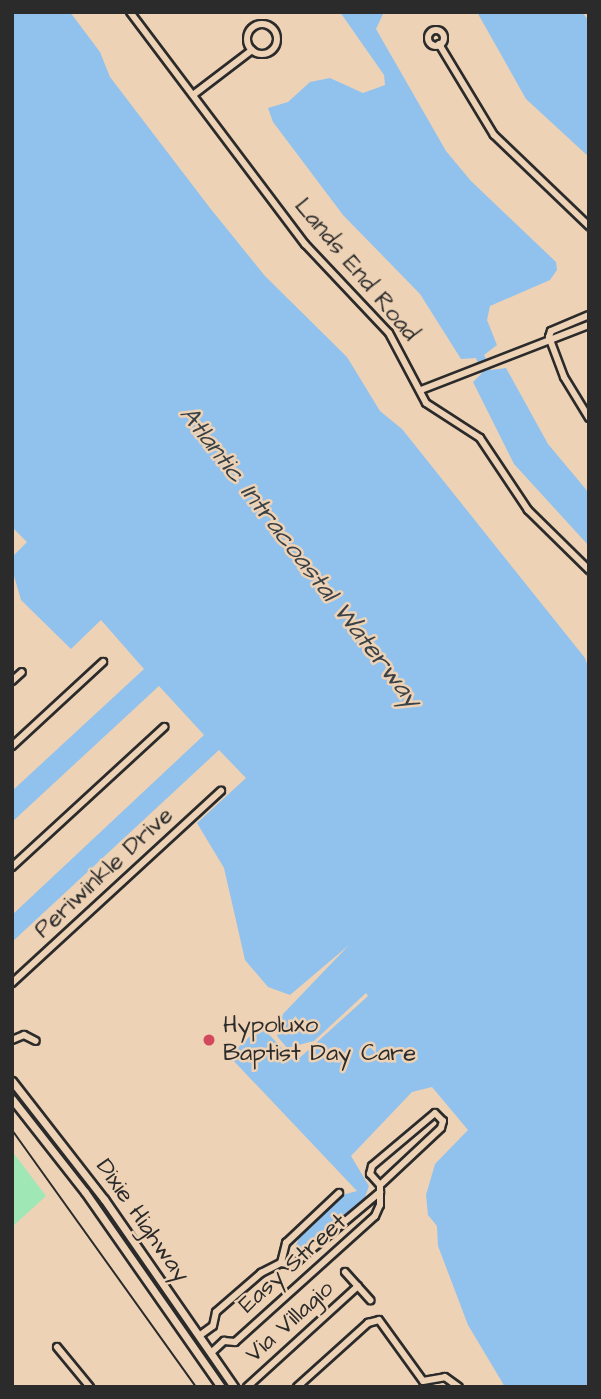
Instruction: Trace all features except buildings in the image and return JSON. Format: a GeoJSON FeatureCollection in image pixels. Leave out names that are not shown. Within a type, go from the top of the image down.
{"type":"FeatureCollection","features":[{"type":"Feature","properties":{"kind":"main road","name":"Dixie Highway"},"geometry":{"type":"LineString","coordinates":[[12,1081],[80,1167],[234,1387]]}},
{"type":"Feature","properties":{"kind":"main road","name":"Dixie Highway"},"geometry":{"type":"LineString","coordinates":[[12,1099],[71,1173],[221,1387]]}},
{"type":"Feature","properties":{"kind":"main road"},"geometry":{"type":"LineString","coordinates":[[71,1173],[80,1167]]}},
{"type":"Feature","properties":{"kind":"main road"},"geometry":{"type":"LineString","coordinates":[[148,1281],[166,1289]]}},
{"type":"Feature","properties":{"kind":"street","name":"Lands End Road"},"geometry":{"type":"LineString","coordinates":[[130,12],[305,244],[389,333],[430,407],[480,439],[528,510],[589,570]]}},
{"type":"Feature","properties":{"kind":"street"},"geometry":{"type":"LineString","coordinates":[[260,23],[269,26],[277,39],[275,48],[261,54],[252,50],[248,32],[260,23]]}},
{"type":"Feature","properties":{"kind":"street"},"geometry":{"type":"LineString","coordinates":[[439,44],[494,135],[589,226]]}},
{"type":"Feature","properties":{"kind":"street"},"geometry":{"type":"LineString","coordinates":[[193,95],[252,50]]}},
{"type":"Feature","properties":{"kind":"street"},"geometry":{"type":"LineString","coordinates":[[589,315],[551,331],[549,337],[564,377],[589,418]]}},
{"type":"Feature","properties":{"kind":"street"},"geometry":{"type":"LineString","coordinates":[[421,390],[549,337],[589,325]]}},
{"type":"Feature","properties":{"kind":"street"},"geometry":{"type":"LineString","coordinates":[[12,746],[103,662]]}},
{"type":"Feature","properties":{"kind":"street"},"geometry":{"type":"LineString","coordinates":[[12,681],[22,672]]}},
{"type":"Feature","properties":{"kind":"street"},"geometry":{"type":"LineString","coordinates":[[12,867],[164,727]]}},
{"type":"Feature","properties":{"kind":"street","name":"Periwinkle Drive"},"geometry":{"type":"LineString","coordinates":[[12,983],[221,791]]}},
{"type":"Feature","properties":{"kind":"street"},"geometry":{"type":"LineString","coordinates":[[12,1040],[24,1035],[36,1041]]}},
{"type":"Feature","properties":{"kind":"street"},"geometry":{"type":"LineString","coordinates":[[199,1336],[213,1326],[216,1312],[261,1273],[281,1263],[291,1265],[299,1260],[380,1189],[442,1128],[443,1121],[438,1114],[426,1116],[372,1166],[370,1174],[380,1189]]}},
{"type":"Feature","properties":{"kind":"street","name":"Easy Street"},"geometry":{"type":"LineString","coordinates":[[211,1353],[224,1341],[235,1342],[375,1216],[380,1189]]}},
{"type":"Feature","properties":{"kind":"street"},"geometry":{"type":"LineString","coordinates":[[281,1263],[286,1243],[339,1193]]}},
{"type":"Feature","properties":{"kind":"street","name":"Via Villagio"},"geometry":{"type":"LineString","coordinates":[[345,1272],[370,1300]]}},
{"type":"Feature","properties":{"kind":"street","name":"Via Villagio"},"geometry":{"type":"LineString","coordinates":[[247,1387],[358,1286]]}},
{"type":"Feature","properties":{"kind":"street"},"geometry":{"type":"LineString","coordinates":[[297,1387],[368,1323],[379,1320],[423,1381],[445,1377],[459,1387]]}},
{"type":"Feature","properties":{"kind":"street"},"geometry":{"type":"LineString","coordinates":[[57,1347],[90,1387]]}},
{"type":"Feature","properties":{"kind":"green space"},"geometry":{"type":"Polygon","coordinates":[[[12,1151],[46,1196],[12,1227],[12,1151]]]}},
{"type":"Feature","properties":{"kind":"water","name":"Atlantic Intracoastal Waterway"},"geometry":{"type":"Polygon","coordinates":[[[12,12],[70,12],[100,52],[110,77],[210,208],[265,276],[347,357],[380,411],[402,429],[585,658],[589,670],[589,1387],[505,1387],[468,1325],[438,1246],[437,1226],[428,1215],[426,1195],[435,1164],[468,1130],[432,1087],[412,1092],[351,1156],[369,1186],[365,1197],[306,1249],[298,1254],[294,1250],[300,1236],[342,1195],[357,1191],[229,1056],[261,1026],[295,1062],[368,996],[366,993],[314,1041],[287,1048],[277,1036],[283,1014],[349,945],[290,995],[268,987],[245,960],[224,868],[197,823],[246,778],[219,750],[12,942],[12,915],[204,735],[159,686],[12,822],[12,791],[144,669],[101,620],[71,649],[21,600],[12,569],[12,557],[27,542],[12,527],[12,12]]]}},
{"type":"Feature","properties":{"kind":"water"},"geometry":{"type":"Polygon","coordinates":[[[340,12],[384,12],[376,29],[446,151],[471,181],[556,262],[557,270],[550,280],[490,306],[487,320],[497,345],[484,355],[491,370],[506,368],[548,444],[589,493],[589,546],[514,464],[473,382],[482,373],[476,358],[461,359],[420,294],[343,215],[273,122],[268,108],[288,102],[310,82],[330,78],[363,93],[385,85],[384,75],[340,12]]]}},
{"type":"Feature","properties":{"kind":"water"},"geometry":{"type":"Polygon","coordinates":[[[477,12],[582,12],[589,21],[589,157],[526,99],[477,12]]]}},
{"type":"Feature","properties":{"kind":"railway"},"geometry":{"type":"LineString","coordinates":[[12,1130],[196,1387]]}},
{"type":"Feature","properties":{"kind":"place","name":"Hypoluxo Baptist Day Care"},"geometry":{"type":"Point","coordinates":[209,1040]}}]}
